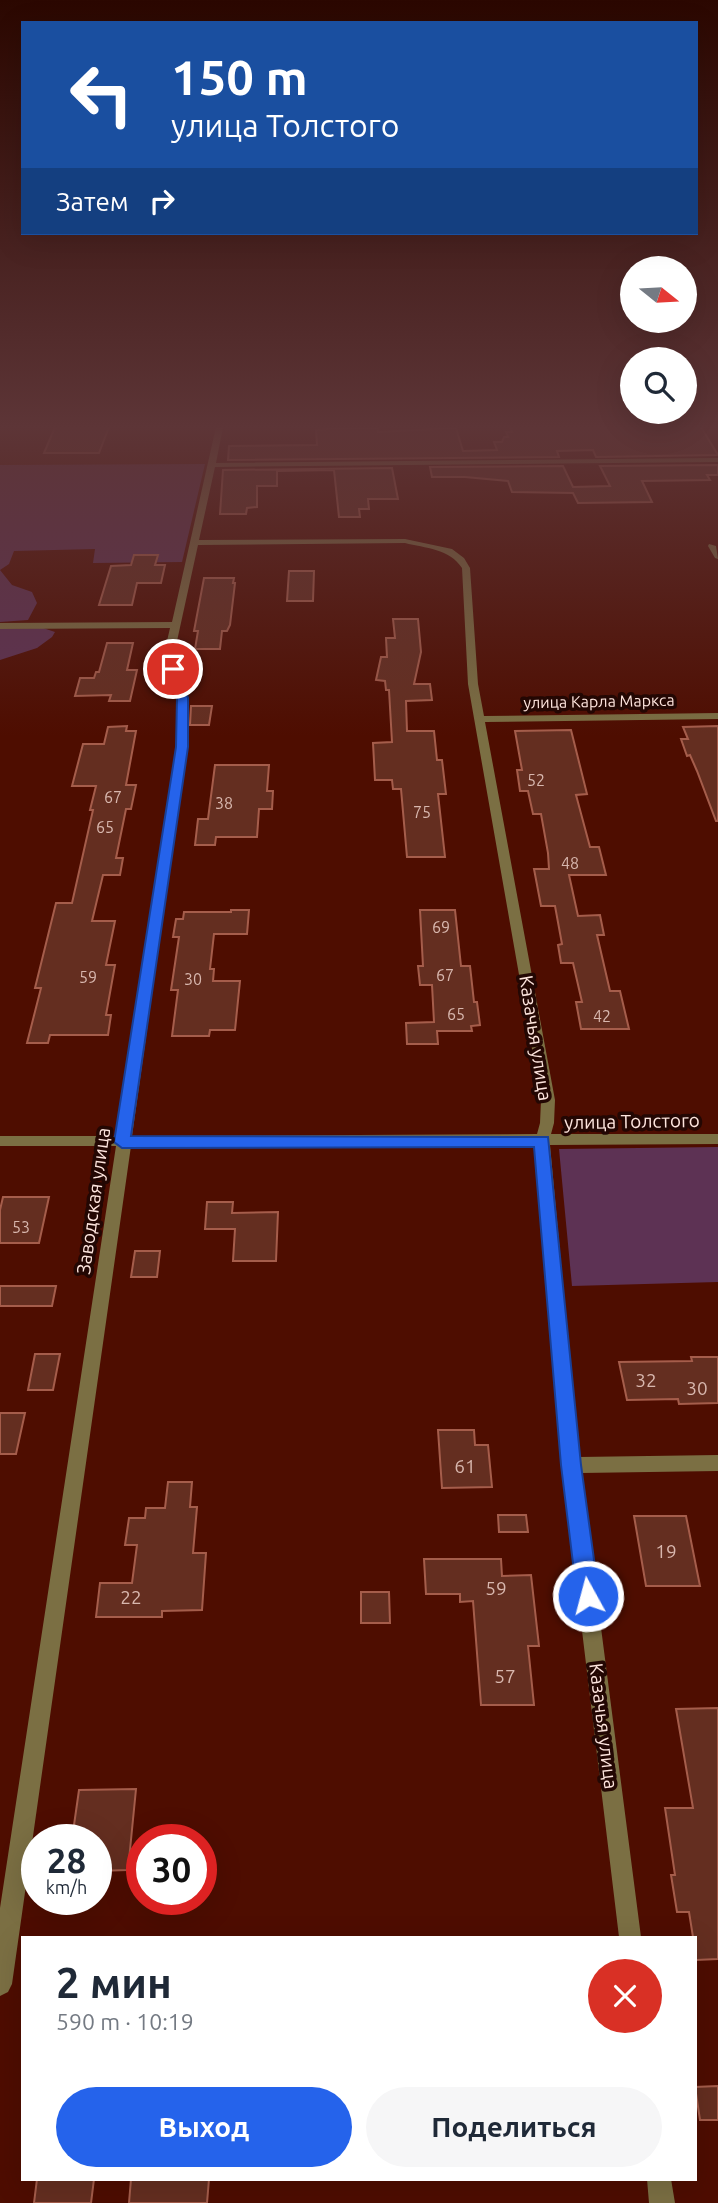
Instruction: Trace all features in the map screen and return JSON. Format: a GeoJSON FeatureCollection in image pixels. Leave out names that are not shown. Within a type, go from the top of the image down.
{"type":"FeatureCollection","features":[{"type":"Feature","properties":{"kind":"street","name":"Заводская улица"},"geometry":{"type":"LineString","coordinates":[[0,1984],[182,747],[183,698],[172,657],[174,625],[197,530]]}},
{"type":"Feature","properties":{"kind":"street","name":"Казачья улица"},"geometry":{"type":"LineString","coordinates":[[194,543],[405,541],[449,551],[461,560],[466,568],[472,671],[548,1100],[547,1123],[542,1141],[571,1465],[630,1936]]}},
{"type":"Feature","properties":{"kind":"street"},"geometry":{"type":"LineString","coordinates":[[712,546],[718,556]]}},
{"type":"Feature","properties":{"kind":"street"},"geometry":{"type":"LineString","coordinates":[[0,626],[174,625]]}},
{"type":"Feature","properties":{"kind":"street","name":"улица Карла Маркса"},"geometry":{"type":"LineString","coordinates":[[481,719],[718,716]]}},
{"type":"Feature","properties":{"kind":"street","name":"улица Толстого"},"geometry":{"type":"LineString","coordinates":[[0,1140],[122,1142],[718,1139]]}},
{"type":"Feature","properties":{"kind":"street"},"geometry":{"type":"LineString","coordinates":[[571,1465],[718,1463]]}},
{"type":"Feature","properties":{"kind":"street"},"geometry":{"type":"LineString","coordinates":[[659,2181],[662,2203]]}},
{"type":"Feature","properties":{"kind":"shaded area"},"geometry":{"type":"Polygon","coordinates":[[[0,530],[190,530],[182,562],[93,563],[95,549],[14,551],[9,564],[0,570],[0,530]]]}},
{"type":"Feature","properties":{"kind":"shaded area"},"geometry":{"type":"Polygon","coordinates":[[[0,570],[12,585],[32,592],[37,603],[28,620],[0,622],[0,570]]]}},
{"type":"Feature","properties":{"kind":"shaded area"},"geometry":{"type":"Polygon","coordinates":[[[43,628],[55,632],[52,637],[37,648],[0,660],[0,629],[43,628]]]}},
{"type":"Feature","properties":{"kind":"shaded area"},"geometry":{"type":"Polygon","coordinates":[[[718,1147],[718,1282],[572,1286],[559,1149],[718,1147]]]}},
{"type":"Feature","properties":{"kind":"building"},"geometry":{"type":"Polygon","coordinates":[[[134,555],[158,555],[155,565],[165,565],[161,583],[137,583],[132,605],[99,605],[111,566],[131,565],[134,555]]]}},
{"type":"Feature","properties":{"kind":"building"},"geometry":{"type":"Polygon","coordinates":[[[289,571],[314,571],[313,601],[287,601],[289,571]]]}},
{"type":"Feature","properties":{"kind":"building"},"geometry":{"type":"Polygon","coordinates":[[[204,578],[234,578],[230,625],[227,631],[222,631],[220,649],[195,649],[198,631],[194,631],[204,578]]]}},
{"type":"Feature","properties":{"kind":"building"},"geometry":{"type":"Polygon","coordinates":[[[393,619],[418,619],[421,652],[414,684],[430,684],[432,700],[406,701],[407,731],[434,731],[437,760],[442,760],[446,794],[438,794],[445,857],[407,857],[401,789],[393,789],[392,780],[375,780],[373,743],[392,742],[389,690],[386,690],[385,681],[376,680],[381,657],[387,657],[386,638],[395,638],[393,619]]]}},
{"type":"Feature","properties":{"kind":"building"},"geometry":{"type":"Polygon","coordinates":[[[107,643],[133,643],[127,670],[137,670],[130,701],[109,701],[111,695],[75,696],[80,678],[94,678],[96,672],[99,672],[107,643]]]}},
{"type":"Feature","properties":{"kind":"building"},"geometry":{"type":"Polygon","coordinates":[[[191,706],[212,706],[209,725],[190,725],[191,706]]]}},
{"type":"Feature","properties":{"kind":"building"},"geometry":{"type":"Polygon","coordinates":[[[127,726],[126,731],[136,731],[126,785],[136,785],[131,809],[126,809],[116,858],[123,858],[120,875],[103,875],[92,921],[115,921],[106,965],[115,965],[106,1015],[111,1015],[108,1035],[50,1035],[48,1043],[27,1043],[41,988],[35,988],[56,903],[72,903],[93,810],[90,810],[96,786],[72,786],[83,744],[104,744],[108,727],[127,726]]]}},
{"type":"Feature","properties":{"kind":"building"},"geometry":{"type":"Polygon","coordinates":[[[718,726],[716,821],[697,771],[690,755],[687,756],[681,739],[688,739],[683,727],[718,726]]]}},
{"type":"Feature","properties":{"kind":"building"},"geometry":{"type":"Polygon","coordinates":[[[571,730],[587,794],[576,795],[590,847],[599,847],[606,875],[569,875],[578,916],[600,915],[604,935],[597,935],[610,991],[620,991],[629,1029],[581,1029],[576,1002],[582,1002],[573,963],[561,963],[558,945],[562,944],[555,906],[541,906],[534,869],[549,869],[548,853],[541,814],[533,814],[528,791],[520,791],[517,770],[522,770],[515,731],[571,730]]]}},
{"type":"Feature","properties":{"kind":"building"},"geometry":{"type":"Polygon","coordinates":[[[215,765],[269,765],[267,791],[273,791],[272,809],[259,809],[257,837],[216,837],[215,845],[195,845],[198,819],[208,819],[215,765]]]}},
{"type":"Feature","properties":{"kind":"building"},"geometry":{"type":"Polygon","coordinates":[[[249,910],[247,934],[214,934],[210,969],[214,969],[213,981],[240,981],[235,1030],[210,1030],[209,1036],[172,1036],[178,990],[171,990],[179,937],[173,937],[176,919],[183,919],[184,912],[249,910]]]}},
{"type":"Feature","properties":{"kind":"building"},"geometry":{"type":"Polygon","coordinates":[[[420,910],[455,910],[461,966],[470,966],[474,1002],[477,1002],[480,1025],[471,1026],[472,1031],[437,1031],[438,1044],[407,1044],[406,1023],[434,1022],[432,985],[420,985],[418,966],[423,966],[420,910]]]}},
{"type":"Feature","properties":{"kind":"building"},"geometry":{"type":"Polygon","coordinates":[[[3,1197],[49,1197],[39,1243],[0,1243],[0,1210],[3,1197]]]}},
{"type":"Feature","properties":{"kind":"building"},"geometry":{"type":"Polygon","coordinates":[[[207,1202],[233,1202],[232,1213],[278,1212],[276,1261],[233,1261],[235,1229],[205,1229],[207,1202]]]}},
{"type":"Feature","properties":{"kind":"building"},"geometry":{"type":"Polygon","coordinates":[[[135,1251],[160,1251],[157,1277],[131,1277],[135,1251]]]}},
{"type":"Feature","properties":{"kind":"building"},"geometry":{"type":"Polygon","coordinates":[[[0,1286],[56,1286],[52,1306],[0,1306],[0,1286]]]}},
{"type":"Feature","properties":{"kind":"building"},"geometry":{"type":"Polygon","coordinates":[[[35,1354],[60,1354],[53,1390],[28,1390],[35,1354]]]}},
{"type":"Feature","properties":{"kind":"building"},"geometry":{"type":"Polygon","coordinates":[[[691,1357],[718,1357],[718,1403],[679,1404],[678,1399],[627,1400],[619,1362],[692,1361],[691,1357]]]}},
{"type":"Feature","properties":{"kind":"building"},"geometry":{"type":"Polygon","coordinates":[[[0,1413],[25,1413],[16,1454],[0,1454],[0,1413]]]}},
{"type":"Feature","properties":{"kind":"building"},"geometry":{"type":"Polygon","coordinates":[[[438,1430],[474,1430],[475,1445],[488,1445],[492,1487],[442,1488],[438,1430]]]}},
{"type":"Feature","properties":{"kind":"building"},"geometry":{"type":"Polygon","coordinates":[[[168,1482],[192,1482],[190,1507],[197,1507],[193,1553],[206,1553],[202,1610],[162,1611],[162,1617],[96,1617],[100,1583],[132,1583],[137,1545],[125,1545],[129,1518],[145,1518],[146,1508],[165,1508],[168,1482]]]}},
{"type":"Feature","properties":{"kind":"building"},"geometry":{"type":"Polygon","coordinates":[[[498,1515],[526,1515],[528,1532],[499,1532],[498,1515]]]}},
{"type":"Feature","properties":{"kind":"building"},"geometry":{"type":"Polygon","coordinates":[[[634,1516],[686,1516],[700,1586],[646,1586],[634,1516]]]}},
{"type":"Feature","properties":{"kind":"building"},"geometry":{"type":"Polygon","coordinates":[[[424,1559],[501,1559],[502,1576],[531,1575],[539,1646],[528,1646],[534,1705],[481,1705],[473,1601],[460,1602],[460,1594],[426,1594],[424,1559]]]}},
{"type":"Feature","properties":{"kind":"building"},"geometry":{"type":"Polygon","coordinates":[[[361,1592],[389,1592],[390,1623],[361,1623],[361,1592]]]}},
{"type":"Feature","properties":{"kind":"building"},"geometry":{"type":"Polygon","coordinates":[[[718,1708],[718,1959],[697,1960],[697,1936],[693,1936],[689,1912],[677,1912],[671,1875],[675,1875],[665,1808],[693,1808],[676,1709],[718,1708]]]}},
{"type":"Feature","properties":{"kind":"building"},"geometry":{"type":"Polygon","coordinates":[[[136,1789],[133,1824],[126,1824],[126,1870],[112,1870],[112,1824],[74,1824],[79,1790],[136,1789]]]}},
{"type":"Feature","properties":{"kind":"building"},"geometry":{"type":"Polygon","coordinates":[[[718,2086],[718,2120],[700,2120],[697,2087],[718,2086]]]}},
{"type":"Feature","properties":{"kind":"building"},"geometry":{"type":"Polygon","coordinates":[[[37,2181],[94,2181],[91,2203],[34,2203],[37,2181]]]}},
{"type":"Feature","properties":{"kind":"building"},"geometry":{"type":"Polygon","coordinates":[[[131,2181],[209,2181],[207,2203],[129,2203],[131,2181]]]}},
{"type":"Feature","properties":{"kind":"route"},"geometry":{"type":"LineString","coordinates":[[173,669],[183,698],[182,747],[122,1142],[542,1141],[571,1465],[588,1596]]}}]}
